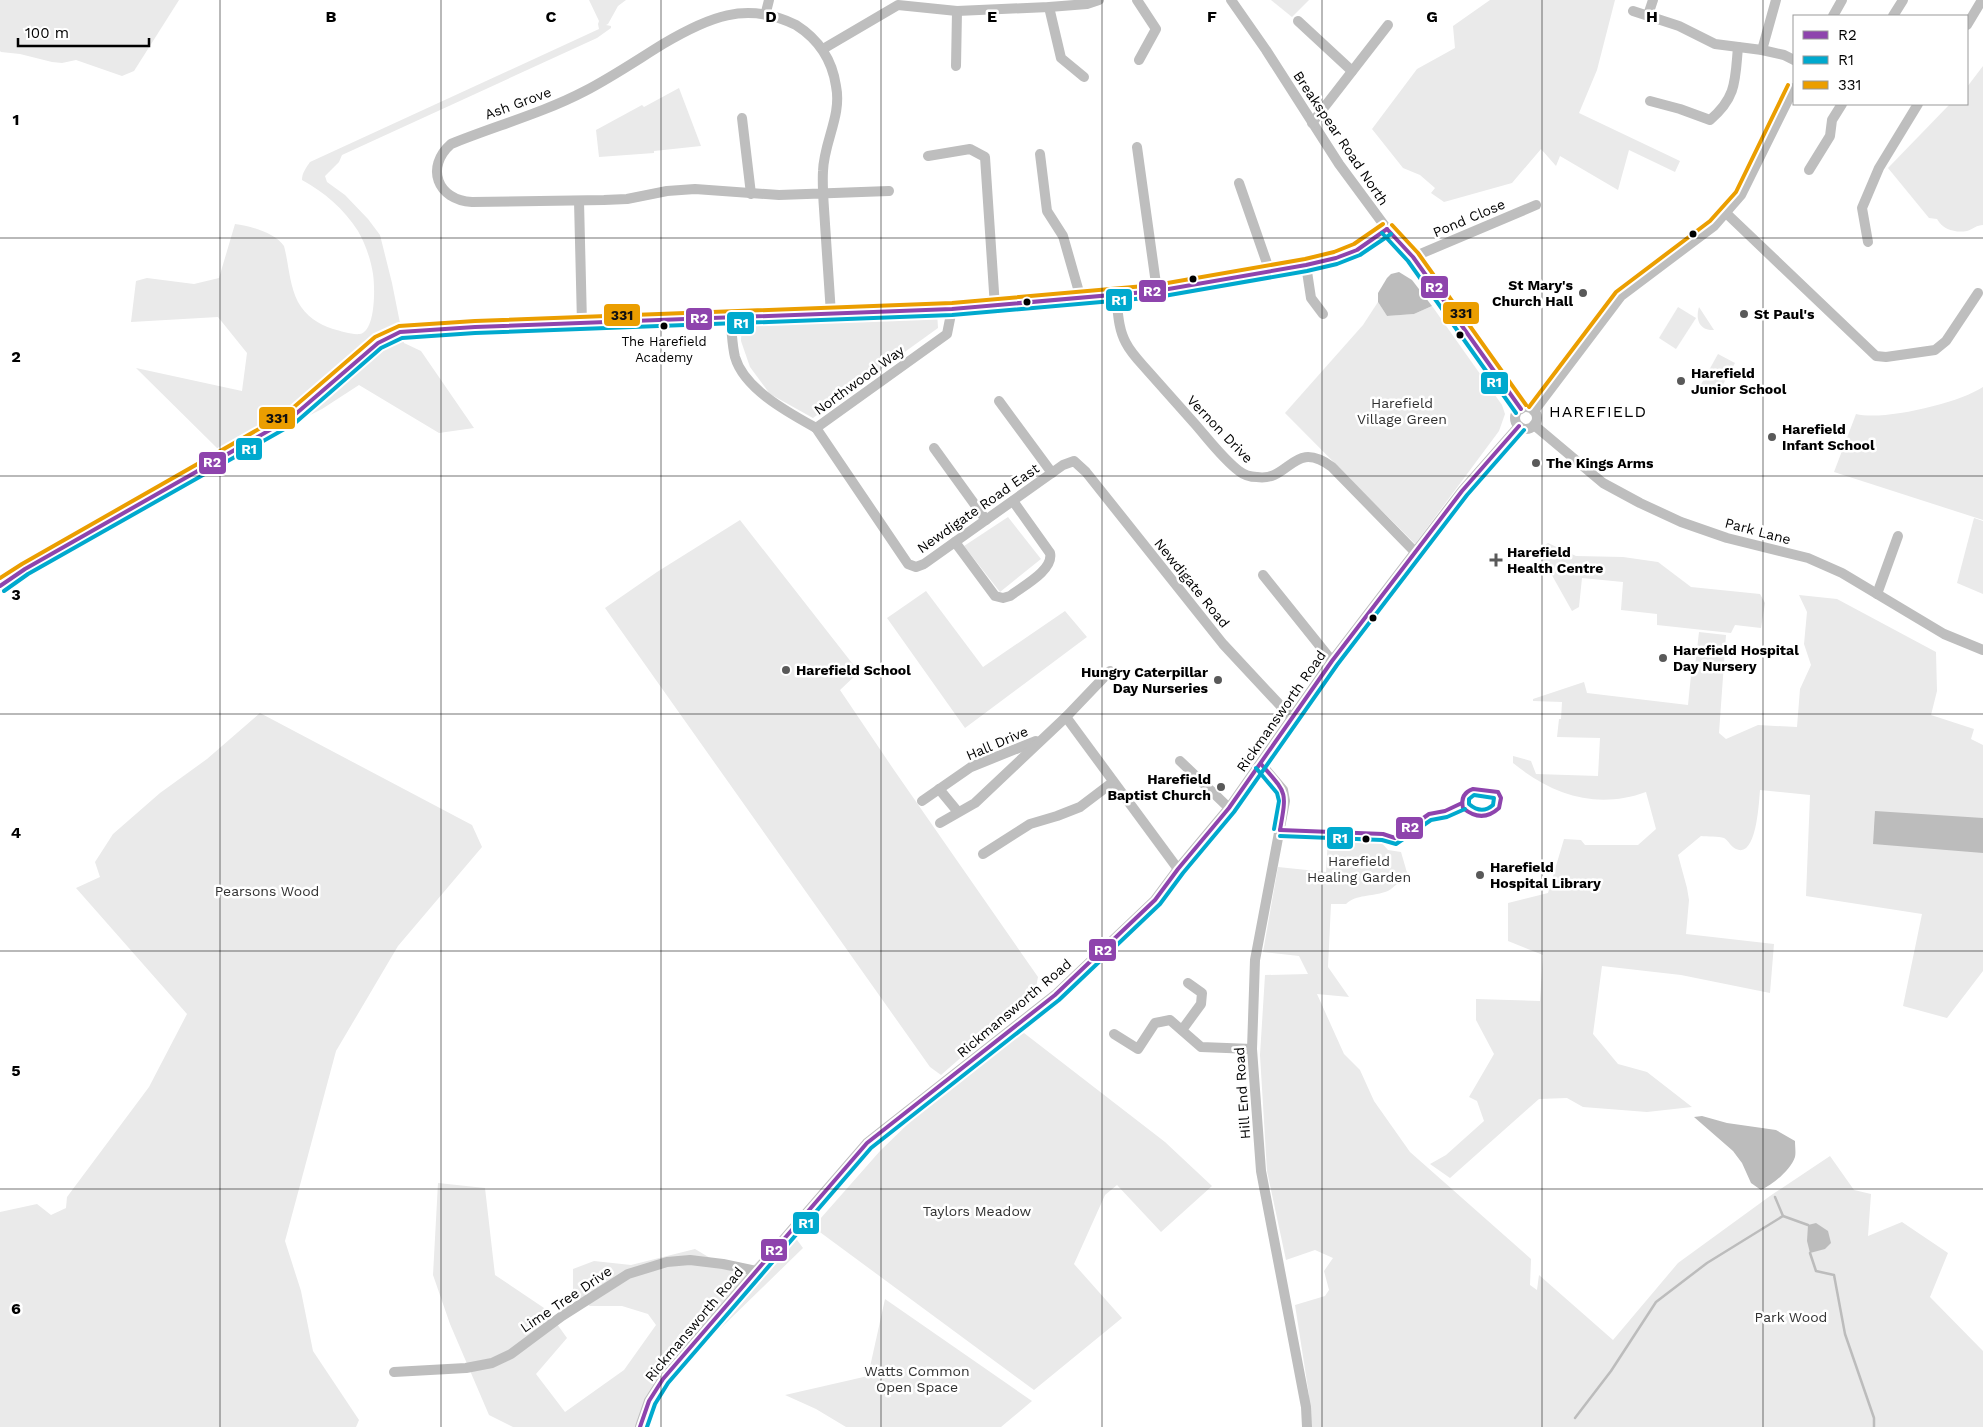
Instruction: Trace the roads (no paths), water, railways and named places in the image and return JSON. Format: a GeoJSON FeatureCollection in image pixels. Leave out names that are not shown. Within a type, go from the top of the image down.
{"type":"FeatureCollection","features":[{"type":"Feature","properties":{"kind":"street"},"geometry":{"type":"LineString","coordinates":[[766,12],[769,0]]}},
{"type":"Feature","properties":{"kind":"street"},"geometry":{"type":"LineString","coordinates":[[823,49],[898,3],[957,11],[1049,7],[1062,3],[1087,4],[1099,0]]}},
{"type":"Feature","properties":{"kind":"street"},"geometry":{"type":"LineString","coordinates":[[1137,0],[1156,29],[1139,60]]}},
{"type":"Feature","properties":{"kind":"street","name":"Breakspear Road North"},"geometry":{"type":"LineString","coordinates":[[1231,0],[1339,164],[1388,229],[1413,257],[1521,409]]}},
{"type":"Feature","properties":{"kind":"street"},"geometry":{"type":"LineString","coordinates":[[1648,15],[1653,0]]}},
{"type":"Feature","properties":{"kind":"street"},"geometry":{"type":"LineString","coordinates":[[1762,50],[1776,0]]}},
{"type":"Feature","properties":{"kind":"street"},"geometry":{"type":"LineString","coordinates":[[1834,15],[1842,0]]}},
{"type":"Feature","properties":{"kind":"street"},"geometry":{"type":"LineString","coordinates":[[1894,15],[1902,0]]}},
{"type":"Feature","properties":{"kind":"street"},"geometry":{"type":"LineString","coordinates":[[1968,23],[1982,0]]}},
{"type":"Feature","properties":{"kind":"street"},"geometry":{"type":"LineString","coordinates":[[1049,7],[1061,58],[1084,77]]}},
{"type":"Feature","properties":{"kind":"street","name":"Ash Grove"},"geometry":{"type":"LineString","coordinates":[[823,194],[751,194],[705,189],[681,189],[627,199],[464,202],[450,196],[441,187],[438,181],[438,166],[444,152],[451,144],[562,102],[585,91],[714,16],[733,11],[766,12],[783,18],[799,27],[823,49],[833,71],[838,94],[838,105],[824,158],[823,194],[831,314]]}},
{"type":"Feature","properties":{"kind":"street"},"geometry":{"type":"LineString","coordinates":[[956,66],[957,11]]}},
{"type":"Feature","properties":{"kind":"street"},"geometry":{"type":"LineString","coordinates":[[1634,11],[1679,26],[1715,44],[1762,50],[1784,55],[1793,60]]}},
{"type":"Feature","properties":{"kind":"street"},"geometry":{"type":"LineString","coordinates":[[1298,21],[1352,71]]}},
{"type":"Feature","properties":{"kind":"street"},"geometry":{"type":"LineString","coordinates":[[1312,123],[1388,25]]}},
{"type":"Feature","properties":{"kind":"street"},"geometry":{"type":"LineString","coordinates":[[1650,101],[1710,120],[1722,110],[1733,93],[1738,47]]}},
{"type":"Feature","properties":{"kind":"street"},"geometry":{"type":"LineString","coordinates":[[1534,411],[1621,296],[1714,226],[1741,195],[1793,90]]}},
{"type":"Feature","properties":{"kind":"street"},"geometry":{"type":"LineString","coordinates":[[1809,170],[1830,136],[1832,120],[1841,105]]}},
{"type":"Feature","properties":{"kind":"street"},"geometry":{"type":"LineString","coordinates":[[1868,242],[1862,208],[1879,168],[1917,105]]}},
{"type":"Feature","properties":{"kind":"street"},"geometry":{"type":"LineString","coordinates":[[742,118],[751,194]]}},
{"type":"Feature","properties":{"kind":"street"},"geometry":{"type":"LineString","coordinates":[[1137,147],[1158,291]]}},
{"type":"Feature","properties":{"kind":"street"},"geometry":{"type":"LineString","coordinates":[[928,156],[970,149],[984,157],[995,307]]}},
{"type":"Feature","properties":{"kind":"street"},"geometry":{"type":"LineString","coordinates":[[1040,154],[1047,211],[1063,236],[1081,299]]}},
{"type":"Feature","properties":{"kind":"street"},"geometry":{"type":"LineString","coordinates":[[1239,183],[1270,272]]}},
{"type":"Feature","properties":{"kind":"street"},"geometry":{"type":"LineString","coordinates":[[823,194],[889,191]]}},
{"type":"Feature","properties":{"kind":"street"},"geometry":{"type":"LineString","coordinates":[[579,201],[582,322]]}},
{"type":"Feature","properties":{"kind":"street","name":"Pond Close"},"geometry":{"type":"LineString","coordinates":[[1413,257],[1536,205]]}},
{"type":"Feature","properties":{"kind":"street"},"geometry":{"type":"LineString","coordinates":[[1726,213],[1876,356],[1886,357],[1935,350],[1946,341],[1978,293]]}},
{"type":"Feature","properties":{"kind":"street"},"geometry":{"type":"LineString","coordinates":[[0,586],[26,569],[291,418],[378,343],[400,332],[582,322],[995,307],[1158,291],[1270,272],[1336,258],[1357,250],[1388,229]]}},
{"type":"Feature","properties":{"kind":"street"},"geometry":{"type":"LineString","coordinates":[[1306,265],[1311,298],[1323,314]]}},
{"type":"Feature","properties":{"kind":"street","name":"Vernon Drive"},"geometry":{"type":"LineString","coordinates":[[1116,295],[1120,328],[1128,347],[1170,397],[1239,471],[1252,476],[1264,477],[1277,474],[1301,458],[1312,457],[1322,460],[1332,467],[1416,553]]}},
{"type":"Feature","properties":{"kind":"street","name":"Northwood Way"},"geometry":{"type":"LineString","coordinates":[[730,318],[735,358],[745,375],[766,398],[816,428],[946,334],[952,309]]}},
{"type":"Feature","properties":{"kind":"street"},"geometry":{"type":"LineString","coordinates":[[999,401],[1052,473]]}},
{"type":"Feature","properties":{"kind":"street"},"geometry":{"type":"LineString","coordinates":[[1528,408],[1534,411],[1537,420],[1534,425],[1525,429],[1519,426],[1516,417],[1521,409],[1528,408]]}},
{"type":"Feature","properties":{"kind":"street","name":"Park Lane"},"geometry":{"type":"LineString","coordinates":[[1534,425],[1603,483],[1640,503],[1681,522],[1727,538],[1808,558],[1842,574],[1944,634],[1983,650]]}},
{"type":"Feature","properties":{"kind":"street","name":"Rickmansworth Road"},"geometry":{"type":"LineString","coordinates":[[640,1427],[649,1401],[663,1379],[868,1143],[1055,995],[1155,900],[1262,764],[1332,661],[1478,472],[1519,426]]}},
{"type":"Feature","properties":{"kind":"street","name":"Newdigate Road East"},"geometry":{"type":"LineString","coordinates":[[816,428],[908,564],[916,567],[924,564],[956,542],[1063,465],[1074,461]]}},
{"type":"Feature","properties":{"kind":"street"},"geometry":{"type":"LineString","coordinates":[[934,448],[986,520]]}},
{"type":"Feature","properties":{"kind":"street","name":"Newdigate Road"},"geometry":{"type":"LineString","coordinates":[[1074,461],[1086,472],[1223,644],[1292,718]]}},
{"type":"Feature","properties":{"kind":"street"},"geometry":{"type":"LineString","coordinates":[[956,542],[995,596],[1010,596],[1048,568],[1052,558],[1050,552],[1013,501]]}},
{"type":"Feature","properties":{"kind":"street"},"geometry":{"type":"LineString","coordinates":[[1877,594],[1898,536]]}},
{"type":"Feature","properties":{"kind":"street"},"geometry":{"type":"LineString","coordinates":[[1263,575],[1332,661]]}},
{"type":"Feature","properties":{"kind":"street","name":"Hall Drive"},"geometry":{"type":"LineString","coordinates":[[940,823],[975,802],[1066,717],[1110,671]]}},
{"type":"Feature","properties":{"kind":"street"},"geometry":{"type":"LineString","coordinates":[[1066,717],[1178,869]]}},
{"type":"Feature","properties":{"kind":"street","name":"Hall Drive"},"geometry":{"type":"LineString","coordinates":[[922,801],[971,767],[1042,739]]}},
{"type":"Feature","properties":{"kind":"street"},"geometry":{"type":"LineString","coordinates":[[1180,761],[1229,808]]}},
{"type":"Feature","properties":{"kind":"street","name":"Hill End Road"},"geometry":{"type":"LineString","coordinates":[[1262,764],[1283,790],[1285,801],[1255,960],[1252,1049],[1260,1171],[1306,1407],[1307,1427]]}},
{"type":"Feature","properties":{"kind":"street"},"geometry":{"type":"LineString","coordinates":[[983,854],[1030,824],[1080,807],[1113,782]]}},
{"type":"Feature","properties":{"kind":"street"},"geometry":{"type":"LineString","coordinates":[[939,789],[958,812]]}},
{"type":"Feature","properties":{"kind":"street"},"geometry":{"type":"LineString","coordinates":[[1182,1030],[1201,1004],[1202,993],[1188,983]]}},
{"type":"Feature","properties":{"kind":"street"},"geometry":{"type":"LineString","coordinates":[[1114,1034],[1138,1049],[1156,1023],[1170,1020],[1201,1046],[1252,1049]]}},
{"type":"Feature","properties":{"kind":"street","name":"Lime Tree Drive"},"geometry":{"type":"LineString","coordinates":[[394,1372],[466,1368],[501,1360],[628,1274],[667,1262],[703,1262],[756,1271]]}},
{"type":"Feature","properties":{"kind":"waterway"},"geometry":{"type":"LineString","coordinates":[[1775,1197],[1783,1216],[1808,1225]]}},
{"type":"Feature","properties":{"kind":"waterway"},"geometry":{"type":"LineString","coordinates":[[1575,1418],[1611,1371],[1656,1302],[1707,1263],[1783,1216]]}},
{"type":"Feature","properties":{"kind":"waterway"},"geometry":{"type":"LineString","coordinates":[[1810,1253],[1816,1271],[1834,1275],[1845,1334],[1874,1418],[1874,1427]]}},
{"type":"Feature","properties":{"kind":"place","name":"St Mary's Church Hall"},"geometry":{"type":"Point","coordinates":[1583,293]}},
{"type":"Feature","properties":{"kind":"place","name":"St Paul's"},"geometry":{"type":"Point","coordinates":[1744,314]}},
{"type":"Feature","properties":{"kind":"place","name":"The Harefield Academy"},"geometry":{"type":"Point","coordinates":[664,326]}},
{"type":"Feature","properties":{"kind":"place","name":"Harefield Junior School"},"geometry":{"type":"Point","coordinates":[1681,381]}},
{"type":"Feature","properties":{"kind":"place","name":"Harefield Infant School"},"geometry":{"type":"Point","coordinates":[1772,437]}},
{"type":"Feature","properties":{"kind":"place","name":"The Kings Arms"},"geometry":{"type":"Point","coordinates":[1536,463]}},
{"type":"Feature","properties":{"kind":"place","name":"Harefield Health Centre"},"geometry":{"type":"Point","coordinates":[1496,560]}},
{"type":"Feature","properties":{"kind":"place","name":"Harefield Hospital Day Nursery"},"geometry":{"type":"Point","coordinates":[1663,658]}},
{"type":"Feature","properties":{"kind":"place","name":"Harefield School"},"geometry":{"type":"Point","coordinates":[786,670]}},
{"type":"Feature","properties":{"kind":"place","name":"Hungry Caterpillar Day Nurseries"},"geometry":{"type":"Point","coordinates":[1218,680]}},
{"type":"Feature","properties":{"kind":"place","name":"Harefield Baptist Church"},"geometry":{"type":"Point","coordinates":[1221,787]}},
{"type":"Feature","properties":{"kind":"place","name":"Harefield Hospital Library"},"geometry":{"type":"Point","coordinates":[1480,875]}},
{"type":"Feature","properties":{"kind":"district","name":"HAREFIELD"},"geometry":{"type":"Point","coordinates":[1598,411]}},
{"type":"Feature","properties":{"kind":"park label","name":"Harefield Village Green"},"geometry":{"type":"Point","coordinates":[1402,412]}},
{"type":"Feature","properties":{"kind":"park label","name":"Harefield Healing Garden"},"geometry":{"type":"Point","coordinates":[1359,870]}},
{"type":"Feature","properties":{"kind":"park label","name":"Pearsons Wood"},"geometry":{"type":"Point","coordinates":[267,891]}},
{"type":"Feature","properties":{"kind":"park label","name":"Taylors Meadow"},"geometry":{"type":"Point","coordinates":[977,1211]}},
{"type":"Feature","properties":{"kind":"park label","name":"Park Wood"},"geometry":{"type":"Point","coordinates":[1791,1317]}},
{"type":"Feature","properties":{"kind":"park label","name":"Watts Common Open Space"},"geometry":{"type":"Point","coordinates":[917,1379]}}]}
